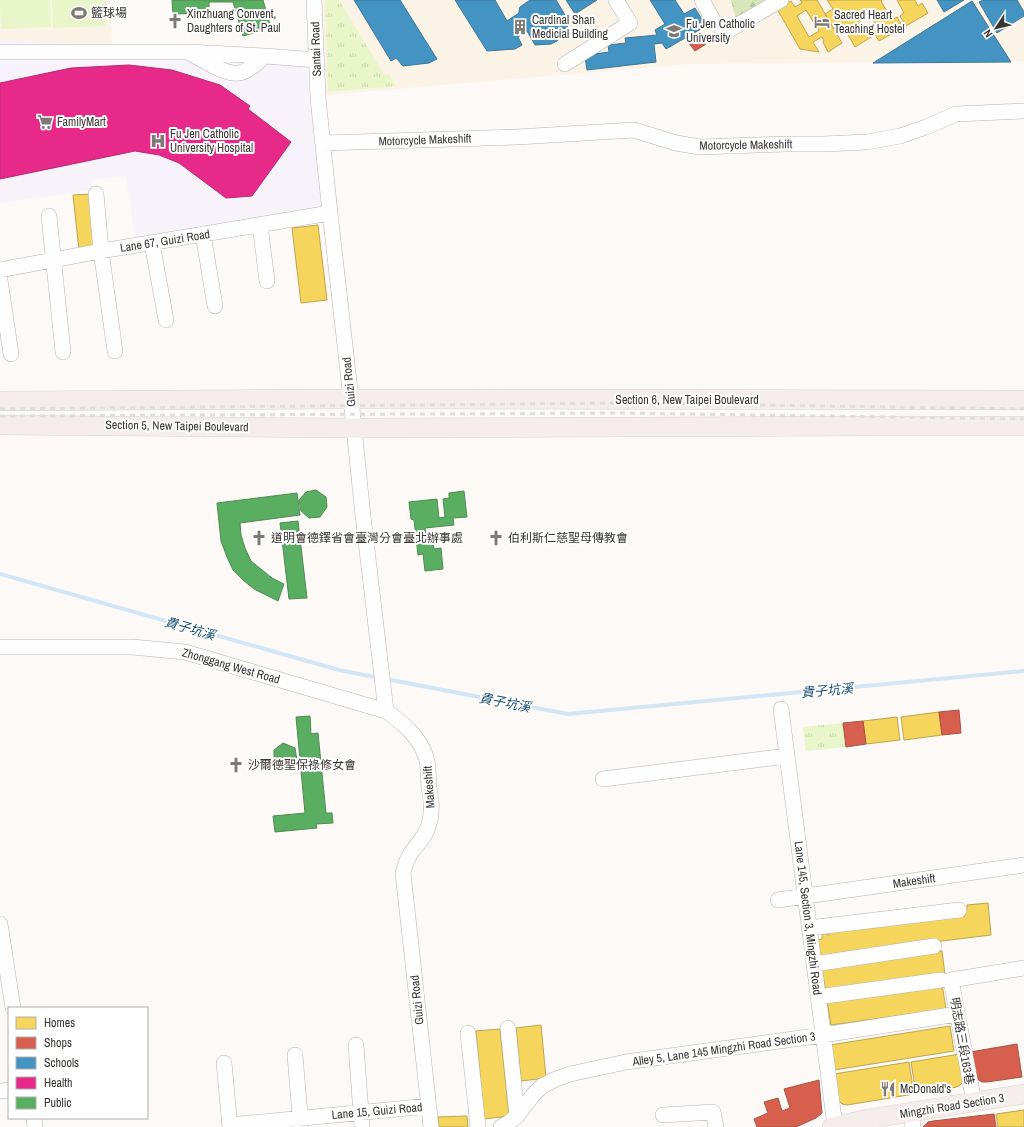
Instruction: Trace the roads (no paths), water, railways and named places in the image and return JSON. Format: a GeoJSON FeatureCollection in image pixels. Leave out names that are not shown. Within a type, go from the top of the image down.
{"type":"FeatureCollection","features":[{"type":"Feature","properties":{"kind":"main road","name":"Section 6, New Taipei Boulevard"},"geometry":{"type":"LineString","coordinates":[[351,399],[1024,400]]}},
{"type":"Feature","properties":{"kind":"main road","name":"Section 5, New Taipei Boulevard"},"geometry":{"type":"LineString","coordinates":[[0,401],[351,399]]}},
{"type":"Feature","properties":{"kind":"main road","name":"Section 5, New Taipei Boulevard"},"geometry":{"type":"LineString","coordinates":[[0,425],[354,428]]}},
{"type":"Feature","properties":{"kind":"main road"},"geometry":{"type":"LineString","coordinates":[[354,428],[1024,426]]}},
{"type":"Feature","properties":{"kind":"main road","name":"Mingzhi Road Section 3"},"geometry":{"type":"LineString","coordinates":[[834,1126],[868,1119],[912,1120],[974,1102],[1024,1094]]}},
{"type":"Feature","properties":{"kind":"street","name":"Santai Road"},"geometry":{"type":"LineString","coordinates":[[314,0],[318,98]]}},
{"type":"Feature","properties":{"kind":"street"},"geometry":{"type":"LineString","coordinates":[[565,64],[630,23],[616,0]]}},
{"type":"Feature","properties":{"kind":"street"},"geometry":{"type":"LineString","coordinates":[[702,0],[713,20]]}},
{"type":"Feature","properties":{"kind":"street"},"geometry":{"type":"LineString","coordinates":[[722,34],[781,0]]}},
{"type":"Feature","properties":{"kind":"street"},"geometry":{"type":"LineString","coordinates":[[0,52],[188,52],[316,60]]}},
{"type":"Feature","properties":{"kind":"street","name":"Guizi Road"},"geometry":{"type":"LineString","coordinates":[[318,98],[386,711]]}},
{"type":"Feature","properties":{"kind":"street","name":"Motorcycle Makeshift"},"geometry":{"type":"LineString","coordinates":[[322,143],[517,137],[634,130],[676,143],[700,147],[867,142],[900,136],[956,114],[1024,110]]}},
{"type":"Feature","properties":{"kind":"street"},"geometry":{"type":"LineString","coordinates":[[96,194],[101,251],[115,351]]}},
{"type":"Feature","properties":{"kind":"street","name":"Lane 67, Guizi Road"},"geometry":{"type":"LineString","coordinates":[[0,270],[101,251],[330,213]]}},
{"type":"Feature","properties":{"kind":"street"},"geometry":{"type":"LineString","coordinates":[[49,216],[63,352]]}},
{"type":"Feature","properties":{"kind":"street"},"geometry":{"type":"LineString","coordinates":[[260,225],[266,281]]}},
{"type":"Feature","properties":{"kind":"street"},"geometry":{"type":"LineString","coordinates":[[203,234],[215,306]]}},
{"type":"Feature","properties":{"kind":"street"},"geometry":{"type":"LineString","coordinates":[[152,243],[166,320]]}},
{"type":"Feature","properties":{"kind":"street"},"geometry":{"type":"LineString","coordinates":[[0,280],[11,354]]}},
{"type":"Feature","properties":{"kind":"street","name":"Zhonggang West Road"},"geometry":{"type":"LineString","coordinates":[[0,647],[132,647],[185,652],[386,711]]}},
{"type":"Feature","properties":{"kind":"street","name":"Lane 145, Section 3, Mingzhi Road"},"geometry":{"type":"LineString","coordinates":[[781,710],[834,1126]]}},
{"type":"Feature","properties":{"kind":"street","name":"Makeshift"},"geometry":{"type":"LineString","coordinates":[[386,711],[410,730],[420,743],[426,758],[431,808],[430,824],[424,836],[406,862],[403,873]]}},
{"type":"Feature","properties":{"kind":"street"},"geometry":{"type":"LineString","coordinates":[[603,778],[787,756]]}},
{"type":"Feature","properties":{"kind":"street","name":"Makeshift"},"geometry":{"type":"LineString","coordinates":[[778,900],[1024,865]]}},
{"type":"Feature","properties":{"kind":"street","name":"Guizi Road"},"geometry":{"type":"LineString","coordinates":[[403,873],[431,1127]]}},
{"type":"Feature","properties":{"kind":"street"},"geometry":{"type":"LineString","coordinates":[[809,928],[959,910]]}},
{"type":"Feature","properties":{"kind":"street"},"geometry":{"type":"LineString","coordinates":[[0,924],[13,1007]]}},
{"type":"Feature","properties":{"kind":"street"},"geometry":{"type":"LineString","coordinates":[[814,964],[934,946]]}},
{"type":"Feature","properties":{"kind":"street"},"geometry":{"type":"LineString","coordinates":[[818,997],[1024,968]]}},
{"type":"Feature","properties":{"kind":"street","name":"明志路三段163巷"},"geometry":{"type":"LineString","coordinates":[[946,980],[957,1014],[974,1102]]}},
{"type":"Feature","properties":{"kind":"street","name":"Alley 5, Lane 145 Mingzhi Road Section 3"},"geometry":{"type":"LineString","coordinates":[[501,1127],[516,1116],[542,1086],[570,1074],[626,1062],[823,1035],[957,1014]]}},
{"type":"Feature","properties":{"kind":"street"},"geometry":{"type":"LineString","coordinates":[[508,1028],[516,1116]]}},
{"type":"Feature","properties":{"kind":"street"},"geometry":{"type":"LineString","coordinates":[[468,1032],[478,1127]]}},
{"type":"Feature","properties":{"kind":"street"},"geometry":{"type":"LineString","coordinates":[[356,1045],[362,1120]]}},
{"type":"Feature","properties":{"kind":"street"},"geometry":{"type":"LineString","coordinates":[[295,1055],[301,1123]]}},
{"type":"Feature","properties":{"kind":"street"},"geometry":{"type":"LineString","coordinates":[[224,1063],[230,1126]]}},
{"type":"Feature","properties":{"kind":"street","name":"Lane 15, Guizi Road"},"geometry":{"type":"LineString","coordinates":[[230,1126],[362,1120],[428,1106]]}},
{"type":"Feature","properties":{"kind":"street"},"geometry":{"type":"LineString","coordinates":[[663,1115],[713,1112],[716,1127]]}},
{"type":"Feature","properties":{"kind":"waterway","name":"貴子坑溪"},"geometry":{"type":"LineString","coordinates":[[0,574],[339,670],[379,678]]}},
{"type":"Feature","properties":{"kind":"waterway","name":"貴子坑溪"},"geometry":{"type":"LineString","coordinates":[[386,679],[568,714],[1024,671]]}},
{"type":"Feature","properties":{"kind":"railway"},"geometry":{"type":"LineString","coordinates":[[0,409],[621,403],[1024,409]]}},
{"type":"Feature","properties":{"kind":"railway"},"geometry":{"type":"LineString","coordinates":[[0,416],[621,413],[1024,419]]}},
{"type":"Feature","properties":{"kind":"place","name":"籃球場"},"geometry":{"type":"Point","coordinates":[79,13]}},
{"type":"Feature","properties":{"kind":"place","name":"Xinzhuang Convent, Daughters of St. Paul"},"geometry":{"type":"Point","coordinates":[175,21]}},
{"type":"Feature","properties":{"kind":"place","name":"Sacred Heart Teaching Hostel"},"geometry":{"type":"Point","coordinates":[822,22]}},
{"type":"Feature","properties":{"kind":"place","name":"Cardinal Shan Medicial Building"},"geometry":{"type":"Point","coordinates":[520,27]}},
{"type":"Feature","properties":{"kind":"place","name":"Fu Jen Catholic University"},"geometry":{"type":"Point","coordinates":[674,31]}},
{"type":"Feature","properties":{"kind":"place","name":"FamilyMart"},"geometry":{"type":"Point","coordinates":[45,122]}},
{"type":"Feature","properties":{"kind":"place","name":"Fu Jen Catholic University Hospital"},"geometry":{"type":"Point","coordinates":[158,141]}},
{"type":"Feature","properties":{"kind":"place","name":"道明會德鐸省會臺灣分會臺北辦事處"},"geometry":{"type":"Point","coordinates":[259,538]}},
{"type":"Feature","properties":{"kind":"place","name":"伯利斯仁慈聖母傳教會"},"geometry":{"type":"Point","coordinates":[496,538]}},
{"type":"Feature","properties":{"kind":"place","name":"沙爾德聖保祿修女會"},"geometry":{"type":"Point","coordinates":[236,765]}},
{"type":"Feature","properties":{"kind":"place","name":"McDonald's"},"geometry":{"type":"Point","coordinates":[888,1089]}}]}
